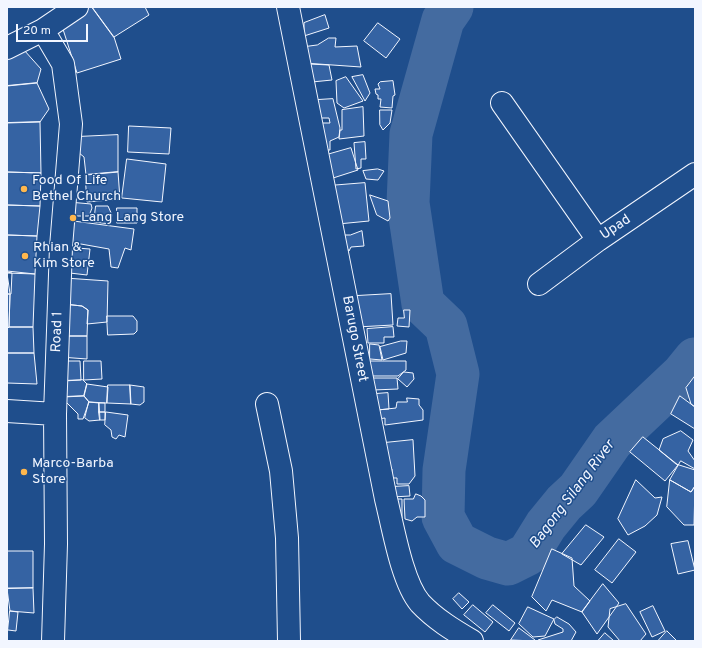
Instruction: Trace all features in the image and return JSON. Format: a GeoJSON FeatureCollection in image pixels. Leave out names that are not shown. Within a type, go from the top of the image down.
{"type":"FeatureCollection","features":[{"type":"Feature","properties":{"kind":"street"},"geometry":{"type":"LineString","coordinates":[[7,48],[43,30],[77,7]]}},
{"type":"Feature","properties":{"kind":"street","name":"Barugo Street"},"geometry":{"type":"LineString","coordinates":[[288,7],[386,499],[406,576],[420,603],[438,620],[472,641]]}},
{"type":"Feature","properties":{"kind":"street","name":"Road 1"},"geometry":{"type":"LineString","coordinates":[[43,30],[63,64],[71,124],[61,248],[55,414],[56,544],[53,641]]}},
{"type":"Feature","properties":{"kind":"street"},"geometry":{"type":"LineString","coordinates":[[502,103],[598,240]]}},
{"type":"Feature","properties":{"kind":"street","name":"Upad"},"geometry":{"type":"LineString","coordinates":[[539,284],[598,240],[695,174]]}},
{"type":"Feature","properties":{"kind":"street"},"geometry":{"type":"LineString","coordinates":[[267,404],[281,471],[287,531],[290,606],[289,641]]}},
{"type":"Feature","properties":{"kind":"street"},"geometry":{"type":"LineString","coordinates":[[7,411],[55,414]]}},
{"type":"Feature","properties":{"kind":"building"},"geometry":{"type":"Polygon","coordinates":[[[85,7],[92,7],[114,37],[121,59],[77,73],[61,23],[85,7]]]}},
{"type":"Feature","properties":{"kind":"building"},"geometry":{"type":"Polygon","coordinates":[[[92,7],[145,7],[149,15],[114,37],[92,7]]]}},
{"type":"Feature","properties":{"kind":"building"},"geometry":{"type":"Polygon","coordinates":[[[325,15],[329,28],[304,36],[304,23],[325,15]]]}},
{"type":"Feature","properties":{"kind":"building"},"geometry":{"type":"Polygon","coordinates":[[[378,23],[400,39],[386,58],[364,41],[378,23]]]}},
{"type":"Feature","properties":{"kind":"building"},"geometry":{"type":"Polygon","coordinates":[[[329,38],[336,38],[335,47],[357,46],[361,67],[304,63],[302,47],[317,45],[329,38]]]}},
{"type":"Feature","properties":{"kind":"building"},"geometry":{"type":"Polygon","coordinates":[[[24,50],[41,69],[37,83],[7,86],[7,56],[24,50]]]}},
{"type":"Feature","properties":{"kind":"building"},"geometry":{"type":"Polygon","coordinates":[[[309,64],[329,65],[332,80],[312,82],[309,64]]]}},
{"type":"Feature","properties":{"kind":"building"},"geometry":{"type":"Polygon","coordinates":[[[363,75],[370,93],[365,101],[352,77],[363,75]]]}},
{"type":"Feature","properties":{"kind":"building"},"geometry":{"type":"Polygon","coordinates":[[[346,77],[363,101],[344,108],[337,103],[336,81],[346,77]]]}},
{"type":"Feature","properties":{"kind":"building"},"geometry":{"type":"Polygon","coordinates":[[[393,81],[395,95],[393,96],[392,108],[380,107],[381,99],[378,99],[375,89],[380,89],[378,84],[380,82],[393,81]]]}},
{"type":"Feature","properties":{"kind":"building"},"geometry":{"type":"Polygon","coordinates":[[[37,83],[49,109],[40,122],[7,123],[7,86],[37,83]]]}},
{"type":"Feature","properties":{"kind":"building"},"geometry":{"type":"Polygon","coordinates":[[[333,99],[340,128],[339,137],[330,141],[330,150],[321,150],[317,123],[330,123],[329,118],[317,118],[317,100],[333,99]]]}},
{"type":"Feature","properties":{"kind":"building"},"geometry":{"type":"Polygon","coordinates":[[[363,107],[364,136],[339,139],[340,130],[342,130],[342,110],[363,107]]]}},
{"type":"Feature","properties":{"kind":"building"},"geometry":{"type":"Polygon","coordinates":[[[380,110],[392,110],[390,123],[383,130],[380,125],[380,110]]]}},
{"type":"Feature","properties":{"kind":"building"},"geometry":{"type":"Polygon","coordinates":[[[40,122],[41,173],[7,172],[7,123],[40,122]]]}},
{"type":"Feature","properties":{"kind":"building"},"geometry":{"type":"Polygon","coordinates":[[[129,126],[171,128],[169,154],[128,152],[129,126]]]}},
{"type":"Feature","properties":{"kind":"building"},"geometry":{"type":"Polygon","coordinates":[[[118,135],[118,172],[86,175],[84,157],[73,148],[76,137],[118,135]]]}},
{"type":"Feature","properties":{"kind":"building"},"geometry":{"type":"Polygon","coordinates":[[[365,142],[366,159],[361,159],[361,168],[356,169],[354,143],[365,142]]]}},
{"type":"Feature","properties":{"kind":"building"},"geometry":{"type":"Polygon","coordinates":[[[351,148],[358,170],[330,179],[323,156],[351,148]]]}},
{"type":"Feature","properties":{"kind":"building"},"geometry":{"type":"Polygon","coordinates":[[[127,159],[166,164],[162,202],[122,198],[127,159]]]}},
{"type":"Feature","properties":{"kind":"building"},"geometry":{"type":"Polygon","coordinates":[[[378,169],[384,171],[378,180],[366,179],[363,171],[378,169]]]}},
{"type":"Feature","properties":{"kind":"building","name":"Food Of Life Bethel Church"},"geometry":{"type":"Polygon","coordinates":[[[7,172],[41,173],[40,206],[7,205],[7,172]]]}},
{"type":"Feature","properties":{"kind":"building"},"geometry":{"type":"Polygon","coordinates":[[[118,172],[120,199],[87,202],[85,175],[118,172]]]}},
{"type":"Feature","properties":{"kind":"building"},"geometry":{"type":"Polygon","coordinates":[[[365,183],[369,221],[338,224],[328,186],[365,183]]]}},
{"type":"Feature","properties":{"kind":"building"},"geometry":{"type":"Polygon","coordinates":[[[370,195],[388,201],[390,218],[388,221],[377,215],[370,195]]]}},
{"type":"Feature","properties":{"kind":"building"},"geometry":{"type":"Polygon","coordinates":[[[69,202],[91,204],[92,208],[89,216],[68,216],[69,202]]]}},
{"type":"Feature","properties":{"kind":"building"},"geometry":{"type":"Polygon","coordinates":[[[7,205],[40,206],[37,236],[7,235],[7,205]]]}},
{"type":"Feature","properties":{"kind":"building"},"geometry":{"type":"Polygon","coordinates":[[[96,206],[108,206],[112,215],[110,224],[94,222],[96,206]]]}},
{"type":"Feature","properties":{"kind":"building"},"geometry":{"type":"Polygon","coordinates":[[[117,208],[137,208],[137,223],[117,223],[117,208]]]}},
{"type":"Feature","properties":{"kind":"building"},"geometry":{"type":"Polygon","coordinates":[[[66,220],[134,229],[131,250],[125,248],[118,268],[111,267],[109,249],[64,241],[66,220]]]}},
{"type":"Feature","properties":{"kind":"building"},"geometry":{"type":"Polygon","coordinates":[[[362,231],[364,246],[351,247],[349,251],[338,235],[350,235],[362,231]]]}},
{"type":"Feature","properties":{"kind":"building"},"geometry":{"type":"Polygon","coordinates":[[[8,235],[37,236],[35,274],[7,273],[8,235]]]}},
{"type":"Feature","properties":{"kind":"building"},"geometry":{"type":"Polygon","coordinates":[[[64,247],[90,249],[87,275],[61,272],[64,247]]]}},
{"type":"Feature","properties":{"kind":"building"},"geometry":{"type":"Polygon","coordinates":[[[7,271],[35,274],[33,327],[9,327],[10,294],[7,271]]]}},
{"type":"Feature","properties":{"kind":"building"},"geometry":{"type":"Polygon","coordinates":[[[7,272],[12,273],[11,294],[7,294],[7,272]]]}},
{"type":"Feature","properties":{"kind":"building"},"geometry":{"type":"Polygon","coordinates":[[[65,278],[108,281],[107,322],[87,324],[88,310],[82,306],[64,304],[65,278]]]}},
{"type":"Feature","properties":{"kind":"building"},"geometry":{"type":"Polygon","coordinates":[[[7,294],[10,294],[9,327],[7,329],[7,294]]]}},
{"type":"Feature","properties":{"kind":"building"},"geometry":{"type":"Polygon","coordinates":[[[391,294],[393,325],[357,327],[356,296],[391,294]]]}},
{"type":"Feature","properties":{"kind":"building"},"geometry":{"type":"Polygon","coordinates":[[[64,304],[82,306],[88,310],[87,336],[60,336],[64,304]]]}},
{"type":"Feature","properties":{"kind":"building"},"geometry":{"type":"Polygon","coordinates":[[[404,310],[410,310],[409,327],[397,326],[398,318],[404,318],[404,310]]]}},
{"type":"Feature","properties":{"kind":"building"},"geometry":{"type":"Polygon","coordinates":[[[107,316],[133,316],[137,321],[137,331],[134,334],[108,335],[107,316]]]}},
{"type":"Feature","properties":{"kind":"building"},"geometry":{"type":"Polygon","coordinates":[[[9,327],[33,327],[34,353],[7,353],[7,329],[9,327]]]}},
{"type":"Feature","properties":{"kind":"building"},"geometry":{"type":"Polygon","coordinates":[[[393,327],[394,337],[384,337],[384,343],[368,343],[367,329],[393,327]]]}},
{"type":"Feature","properties":{"kind":"building"},"geometry":{"type":"Polygon","coordinates":[[[60,336],[87,336],[87,359],[60,357],[60,336]]]}},
{"type":"Feature","properties":{"kind":"building"},"geometry":{"type":"Polygon","coordinates":[[[401,341],[407,341],[406,353],[383,360],[380,347],[401,341]]]}},
{"type":"Feature","properties":{"kind":"building"},"geometry":{"type":"Polygon","coordinates":[[[370,344],[379,345],[382,360],[370,359],[370,344]]]}},
{"type":"Feature","properties":{"kind":"building"},"geometry":{"type":"Polygon","coordinates":[[[7,353],[34,353],[37,384],[7,383],[7,353]]]}},
{"type":"Feature","properties":{"kind":"building"},"geometry":{"type":"Polygon","coordinates":[[[62,361],[80,361],[81,380],[63,381],[62,361]]]}},
{"type":"Feature","properties":{"kind":"building"},"geometry":{"type":"Polygon","coordinates":[[[84,361],[101,361],[102,379],[84,380],[84,361]]]}},
{"type":"Feature","properties":{"kind":"building"},"geometry":{"type":"Polygon","coordinates":[[[368,361],[406,361],[406,370],[398,376],[369,376],[368,361]]]}},
{"type":"Feature","properties":{"kind":"building"},"geometry":{"type":"Polygon","coordinates":[[[404,372],[413,373],[414,379],[407,387],[398,379],[404,372]]]}},
{"type":"Feature","properties":{"kind":"building"},"geometry":{"type":"Polygon","coordinates":[[[695,376],[695,407],[691,404],[686,388],[695,376]]]}},
{"type":"Feature","properties":{"kind":"building"},"geometry":{"type":"Polygon","coordinates":[[[370,378],[397,378],[398,389],[373,390],[370,378]]]}},
{"type":"Feature","properties":{"kind":"building"},"geometry":{"type":"Polygon","coordinates":[[[83,380],[87,384],[84,396],[63,397],[63,381],[83,380]]]}},
{"type":"Feature","properties":{"kind":"building"},"geometry":{"type":"Polygon","coordinates":[[[87,384],[108,387],[107,403],[89,402],[84,396],[87,384]]]}},
{"type":"Feature","properties":{"kind":"building"},"geometry":{"type":"Polygon","coordinates":[[[108,385],[130,385],[131,404],[107,403],[108,385]]]}},
{"type":"Feature","properties":{"kind":"building"},"geometry":{"type":"Polygon","coordinates":[[[130,385],[144,387],[144,402],[140,405],[131,404],[130,385]]]}},
{"type":"Feature","properties":{"kind":"building"},"geometry":{"type":"Polygon","coordinates":[[[388,393],[389,409],[376,410],[375,394],[388,393]]]}},
{"type":"Feature","properties":{"kind":"building"},"geometry":{"type":"Polygon","coordinates":[[[84,396],[89,402],[83,419],[78,419],[78,414],[64,400],[63,397],[84,396]]]}},
{"type":"Feature","properties":{"kind":"building"},"geometry":{"type":"Polygon","coordinates":[[[680,396],[695,407],[695,429],[671,414],[680,396]]]}},
{"type":"Feature","properties":{"kind":"building"},"geometry":{"type":"Polygon","coordinates":[[[407,398],[419,399],[419,405],[423,410],[423,420],[385,425],[385,418],[378,419],[378,410],[396,408],[397,402],[407,402],[407,398]]]}},
{"type":"Feature","properties":{"kind":"building"},"geometry":{"type":"Polygon","coordinates":[[[89,402],[99,403],[100,420],[89,421],[85,418],[89,402]]]}},
{"type":"Feature","properties":{"kind":"building"},"geometry":{"type":"Polygon","coordinates":[[[99,403],[105,403],[105,412],[99,412],[99,403]]]}},
{"type":"Feature","properties":{"kind":"building"},"geometry":{"type":"Polygon","coordinates":[[[99,412],[105,412],[105,420],[100,420],[99,412]]]}},
{"type":"Feature","properties":{"kind":"building"},"geometry":{"type":"Polygon","coordinates":[[[106,412],[128,415],[125,437],[119,435],[116,439],[112,437],[111,430],[105,425],[106,412]]]}},
{"type":"Feature","properties":{"kind":"building"},"geometry":{"type":"Polygon","coordinates":[[[681,431],[693,440],[688,451],[695,461],[695,470],[676,464],[659,450],[663,439],[681,431]]]}},
{"type":"Feature","properties":{"kind":"building"},"geometry":{"type":"Polygon","coordinates":[[[643,437],[678,465],[665,481],[630,452],[643,437]]]}},
{"type":"Feature","properties":{"kind":"building"},"geometry":{"type":"Polygon","coordinates":[[[413,440],[415,476],[409,484],[397,484],[397,478],[392,478],[392,469],[388,467],[384,443],[413,440]]]}},
{"type":"Feature","properties":{"kind":"building"},"geometry":{"type":"Polygon","coordinates":[[[681,461],[695,469],[695,486],[691,492],[670,480],[681,461]]]}},
{"type":"Feature","properties":{"kind":"building"},"geometry":{"type":"Polygon","coordinates":[[[636,480],[655,498],[662,497],[657,515],[645,526],[628,535],[618,519],[636,480]]]}},
{"type":"Feature","properties":{"kind":"building"},"geometry":{"type":"Polygon","coordinates":[[[670,480],[691,492],[695,486],[694,525],[684,525],[667,507],[670,480]]]}},
{"type":"Feature","properties":{"kind":"building"},"geometry":{"type":"Polygon","coordinates":[[[409,486],[410,496],[392,497],[391,487],[409,486]]]}},
{"type":"Feature","properties":{"kind":"building"},"geometry":{"type":"Polygon","coordinates":[[[416,494],[425,500],[425,517],[417,517],[412,521],[405,519],[404,499],[413,499],[416,494]]]}},
{"type":"Feature","properties":{"kind":"building"},"geometry":{"type":"Polygon","coordinates":[[[392,499],[402,499],[402,518],[393,518],[392,499]]]}},
{"type":"Feature","properties":{"kind":"building"},"geometry":{"type":"Polygon","coordinates":[[[586,525],[604,537],[581,565],[562,554],[586,525]]]}},
{"type":"Feature","properties":{"kind":"building"},"geometry":{"type":"Polygon","coordinates":[[[619,539],[636,552],[612,583],[595,570],[619,539]]]}},
{"type":"Feature","properties":{"kind":"building"},"geometry":{"type":"Polygon","coordinates":[[[688,541],[695,570],[678,574],[671,544],[688,541]]]}},
{"type":"Feature","properties":{"kind":"building"},"geometry":{"type":"Polygon","coordinates":[[[552,549],[572,558],[574,586],[590,601],[582,612],[552,600],[546,611],[532,597],[552,549]]]}},
{"type":"Feature","properties":{"kind":"building"},"geometry":{"type":"Polygon","coordinates":[[[7,551],[33,551],[33,588],[7,588],[7,551]]]}},
{"type":"Feature","properties":{"kind":"building"},"geometry":{"type":"Polygon","coordinates":[[[603,584],[619,603],[597,634],[582,612],[603,584]]]}},
{"type":"Feature","properties":{"kind":"building"},"geometry":{"type":"Polygon","coordinates":[[[33,588],[34,613],[10,611],[7,589],[33,588]]]}},
{"type":"Feature","properties":{"kind":"building"},"geometry":{"type":"Polygon","coordinates":[[[459,593],[469,602],[462,609],[453,599],[459,593]]]}},
{"type":"Feature","properties":{"kind":"building"},"geometry":{"type":"Polygon","coordinates":[[[626,604],[646,634],[640,641],[620,641],[608,627],[610,609],[626,604]]]}},
{"type":"Feature","properties":{"kind":"building"},"geometry":{"type":"Polygon","coordinates":[[[473,605],[493,622],[485,632],[464,615],[473,605]]]}},
{"type":"Feature","properties":{"kind":"building"},"geometry":{"type":"Polygon","coordinates":[[[493,605],[515,623],[509,631],[486,613],[493,605]]]}},
{"type":"Feature","properties":{"kind":"building"},"geometry":{"type":"Polygon","coordinates":[[[653,606],[665,631],[652,637],[640,612],[653,606]]]}},
{"type":"Feature","properties":{"kind":"building"},"geometry":{"type":"Polygon","coordinates":[[[528,607],[554,619],[545,636],[533,637],[519,624],[528,607]]]}},
{"type":"Feature","properties":{"kind":"building"},"geometry":{"type":"Polygon","coordinates":[[[10,611],[18,612],[16,631],[8,630],[10,611]]]}},
{"type":"Feature","properties":{"kind":"building"},"geometry":{"type":"Polygon","coordinates":[[[557,617],[569,624],[576,632],[571,641],[539,641],[538,640],[563,632],[563,629],[555,624],[554,620],[557,617]]]}},
{"type":"Feature","properties":{"kind":"building"},"geometry":{"type":"Polygon","coordinates":[[[519,628],[535,640],[511,640],[519,628]]]}},
{"type":"Feature","properties":{"kind":"building"},"geometry":{"type":"Polygon","coordinates":[[[667,631],[677,641],[658,641],[667,631]]]}},
{"type":"Feature","properties":{"kind":"building"},"geometry":{"type":"Polygon","coordinates":[[[605,633],[614,641],[598,641],[605,633]]]}},
{"type":"Feature","properties":{"kind":"waterway","name":"Bagong Silang River"},"geometry":{"type":"LineString","coordinates":[[452,7],[443,20],[411,134],[408,203],[423,304],[446,326],[458,374],[444,470],[443,517],[457,543],[487,558],[508,564],[528,554],[546,525],[564,503],[578,490],[612,441],[682,375],[695,359]]}},
{"type":"Feature","properties":{"kind":"place","name":"Food Of Life Bethel Church"},"geometry":{"type":"Point","coordinates":[24,189]}},
{"type":"Feature","properties":{"kind":"place","name":"Lang Lang Store"},"geometry":{"type":"Point","coordinates":[73,218]}},
{"type":"Feature","properties":{"kind":"place","name":"Rhian & Kim Store"},"geometry":{"type":"Point","coordinates":[25,256]}},
{"type":"Feature","properties":{"kind":"place","name":"Marco-Barba Store"},"geometry":{"type":"Point","coordinates":[24,472]}}]}
